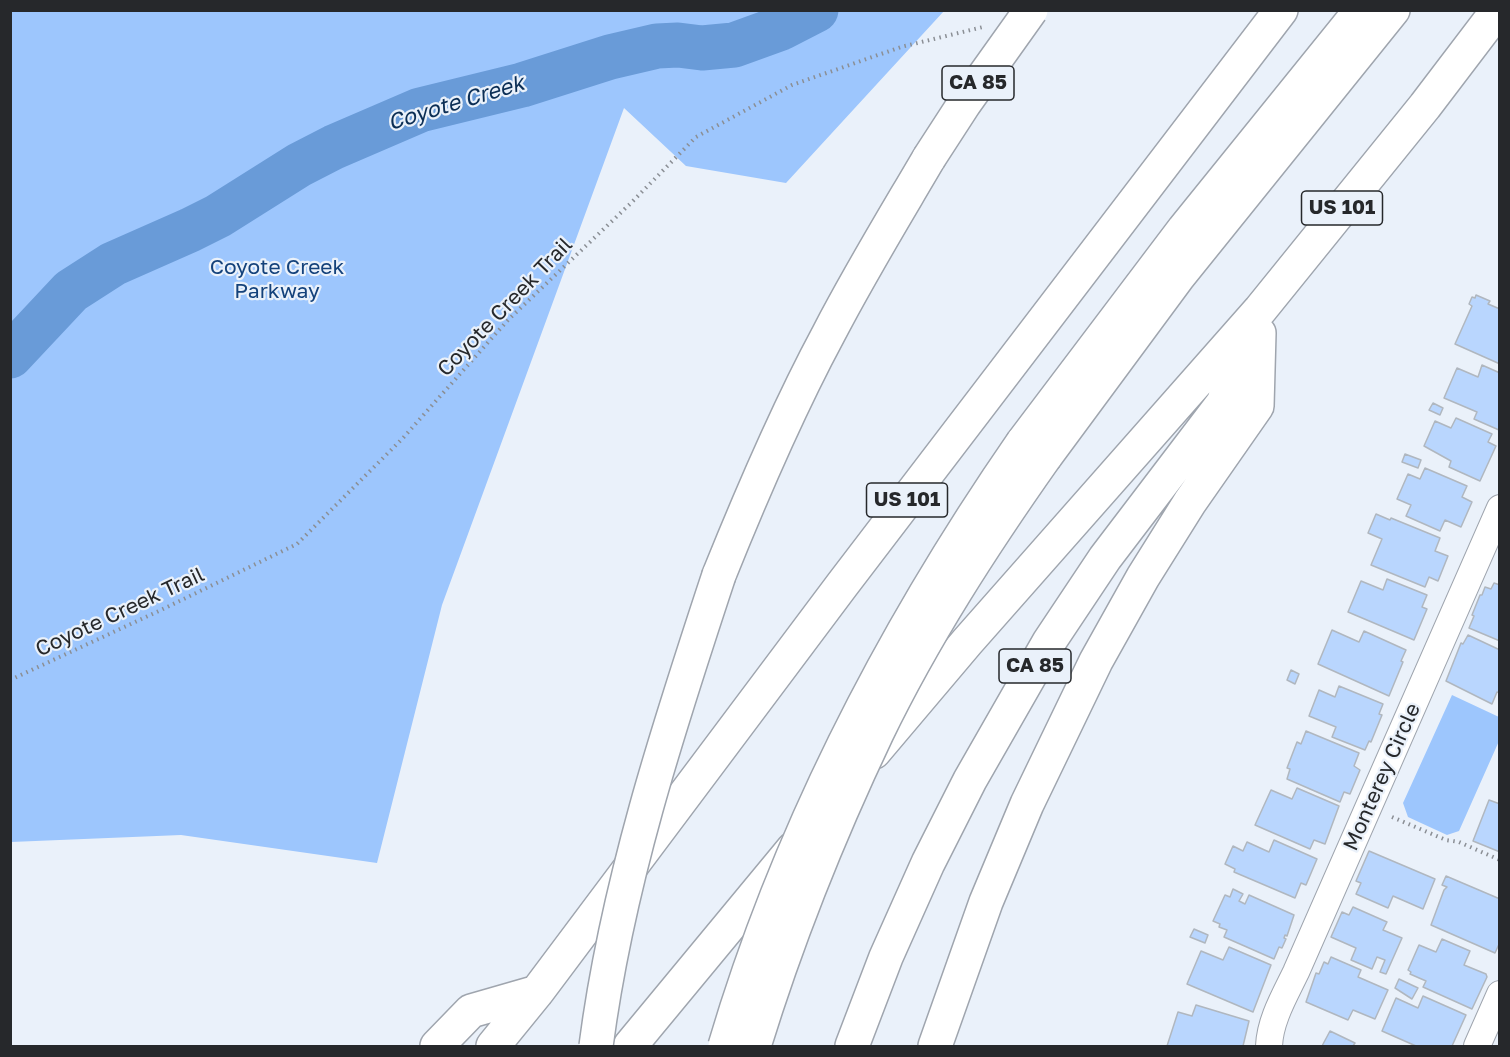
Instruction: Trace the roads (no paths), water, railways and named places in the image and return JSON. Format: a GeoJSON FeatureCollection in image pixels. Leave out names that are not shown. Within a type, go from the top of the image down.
{"type":"FeatureCollection","features":[{"type":"Feature","properties":{"kind":"highway","name":"CA 85"},"geometry":{"type":"LineString","coordinates":[[596,1047],[611,958],[636,849],[671,722],[719,575],[747,507],[828,335],[870,257],[964,104],[1031,10]]}},
{"type":"Feature","properties":{"kind":"highway","name":"US 101"},"geometry":{"type":"LineString","coordinates":[[493,1047],[537,992],[834,595],[1281,10]]}},
{"type":"Feature","properties":{"kind":"highway"},"geometry":{"type":"LineString","coordinates":[[754,1047],[812,883],[878,732],[953,596],[996,527],[1034,450],[1184,229],[1361,10]]}},
{"type":"Feature","properties":{"kind":"highway"},"geometry":{"type":"LineString","coordinates":[[725,1047],[793,855],[846,743],[903,633],[946,558],[1178,277],[1393,10]]}},
{"type":"Feature","properties":{"kind":"highway","name":"US 101"},"geometry":{"type":"LineString","coordinates":[[630,1047],[713,943],[967,642],[1260,310],[1425,106],[1498,10]]}},
{"type":"Feature","properties":{"kind":"highway","name":"CA 85"},"geometry":{"type":"LineString","coordinates":[[852,1047],[886,957],[923,873],[970,780],[1049,642],[1099,568],[1223,403],[1260,310]]}},
{"type":"Feature","properties":{"kind":"highway"},"geometry":{"type":"LineString","coordinates":[[935,1047],[986,902],[1027,804],[1096,661],[1143,577],[1190,502],[1257,406],[1260,310]]}},
{"type":"Feature","properties":{"kind":"highway"},"geometry":{"type":"LineString","coordinates":[[437,1047],[471,1011],[537,992]]}},
{"type":"Feature","properties":{"kind":"street","name":"Monterey Circle"},"geometry":{"type":"LineString","coordinates":[[1269,1047],[1269,1036],[1279,1008],[1500,508]]}},
{"type":"Feature","properties":{"kind":"street"},"geometry":{"type":"LineString","coordinates":[[1476,1047],[1500,994]]}},
{"type":"Feature","properties":{"kind":"waterway","name":"Coyote Creek"},"geometry":{"type":"LineString","coordinates":[[10,356],[71,291],[113,264],[218,216],[299,165],[334,147],[420,110],[522,85],[610,57],[657,46],[678,45],[702,48],[734,45],[781,28],[816,10]]}},
{"type":"Feature","properties":{"kind":"park label","name":"Coyote Creek Parkway"},"geometry":{"type":"Point","coordinates":[277,279]}}]}
